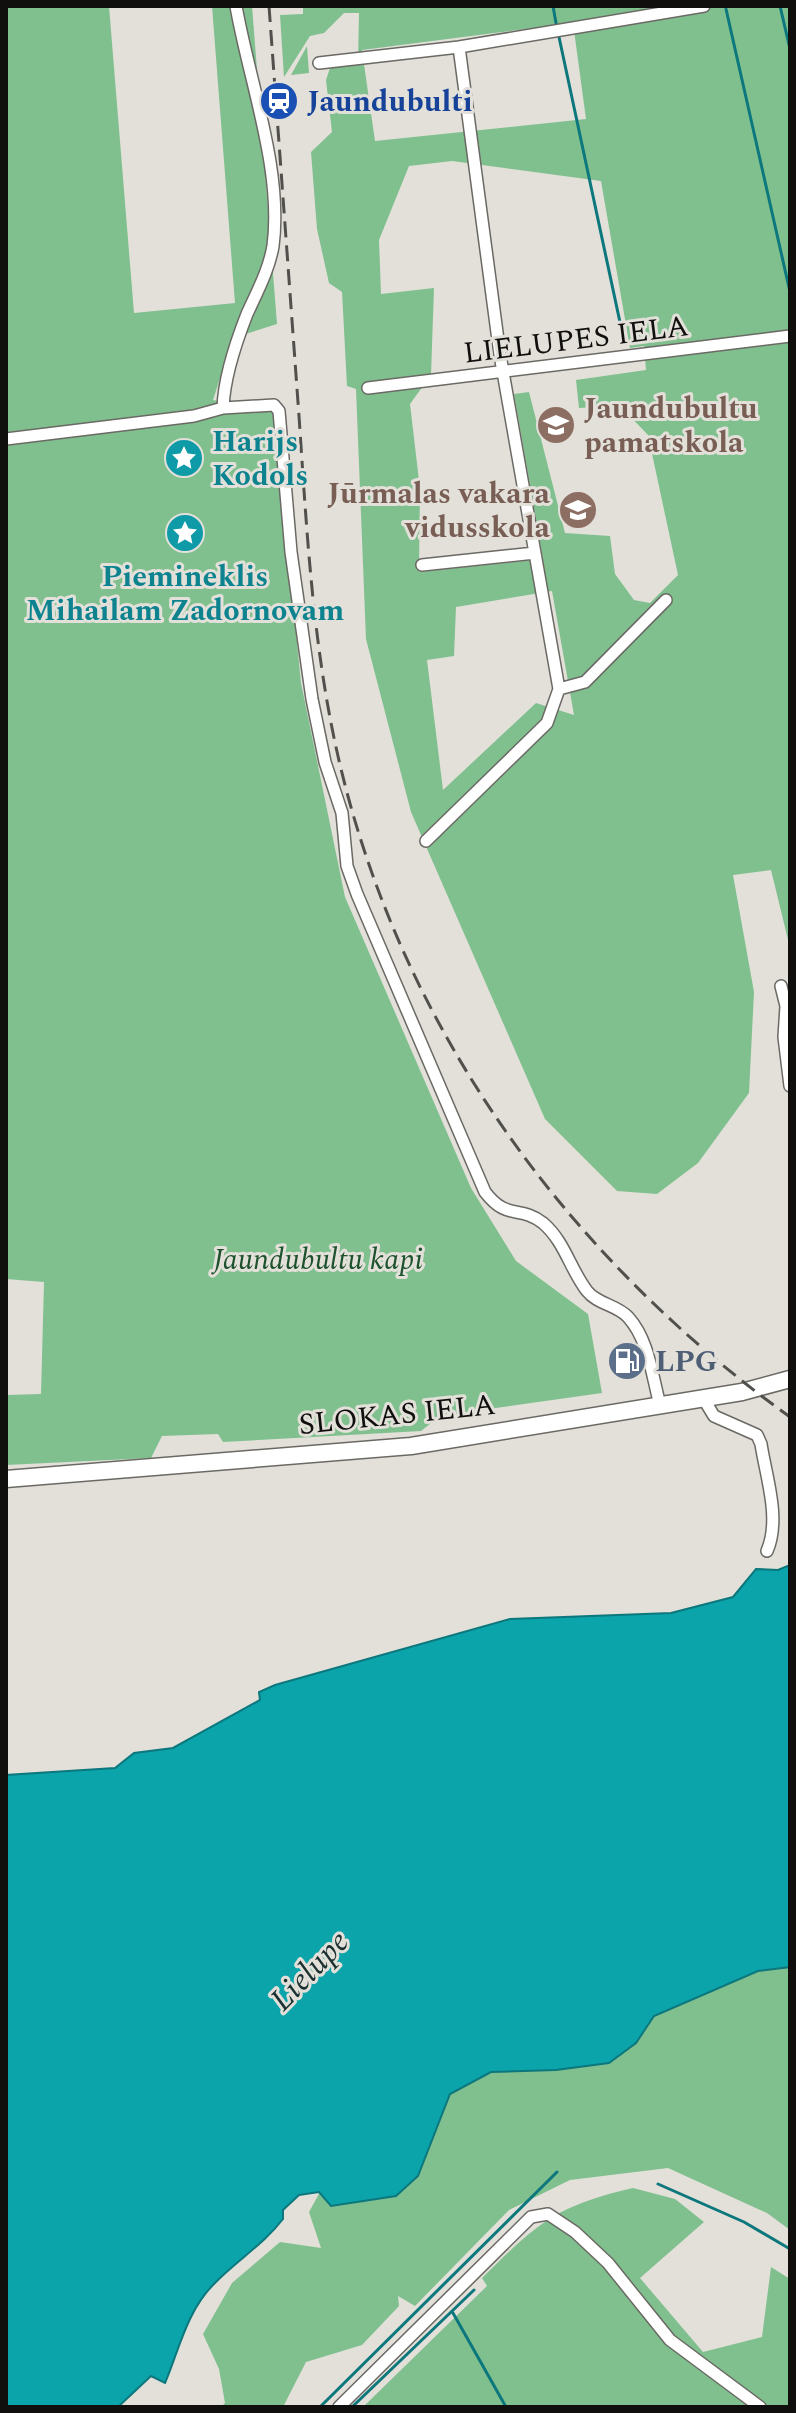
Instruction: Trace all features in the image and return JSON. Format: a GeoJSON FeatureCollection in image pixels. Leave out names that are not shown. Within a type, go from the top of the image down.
{"type":"FeatureCollection","features":[{"type":"Feature","properties":{"kind":"main road","name":"SLOKAS IELA"},"geometry":{"type":"LineString","coordinates":[[6,1479],[411,1446],[753,1390],[790,1379]]}},
{"type":"Feature","properties":{"kind":"street"},"geometry":{"type":"LineString","coordinates":[[223,408],[226,383],[246,317],[269,264],[273,243],[268,159],[236,6]]}},
{"type":"Feature","properties":{"kind":"street"},"geometry":{"type":"LineString","coordinates":[[319,63],[459,47],[704,6]]}},
{"type":"Feature","properties":{"kind":"street"},"geometry":{"type":"LineString","coordinates":[[426,841],[547,723],[559,689],[503,371],[459,47]]}},
{"type":"Feature","properties":{"kind":"street","name":"LIELUPES IELA"},"geometry":{"type":"LineString","coordinates":[[368,388],[790,336]]}},
{"type":"Feature","properties":{"kind":"street"},"geometry":{"type":"LineString","coordinates":[[6,439],[194,416],[223,408],[274,405],[282,423],[291,552],[312,699],[325,762],[342,813],[347,866],[357,894],[485,1192],[503,1211],[522,1213],[542,1222],[572,1260],[586,1291],[627,1315],[645,1346],[660,1405]]}},
{"type":"Feature","properties":{"kind":"street"},"geometry":{"type":"LineString","coordinates":[[422,565],[535,553]]}},
{"type":"Feature","properties":{"kind":"street"},"geometry":{"type":"LineString","coordinates":[[559,689],[585,682],[666,600]]}},
{"type":"Feature","properties":{"kind":"street"},"geometry":{"type":"LineString","coordinates":[[781,986],[786,1006],[784,1037],[790,1086]]}},
{"type":"Feature","properties":{"kind":"street"},"geometry":{"type":"LineString","coordinates":[[703,1398],[714,1416],[757,1435],[761,1444],[773,1518],[772,1538],[767,1551]]}},
{"type":"Feature","properties":{"kind":"street"},"geometry":{"type":"LineString","coordinates":[[339,2407],[531,2217],[548,2214],[575,2232],[608,2263],[670,2340],[760,2407]]}},
{"type":"Feature","properties":{"kind":"green space","name":"Jaundubultu kapi"},"geometry":{"type":"Polygon","coordinates":[[[6,6],[109,6],[134,313],[235,303],[212,6],[252,6],[277,324],[233,338],[213,400],[274,411],[301,683],[345,897],[471,1188],[516,1261],[588,1314],[602,1393],[440,1416],[421,1431],[223,1442],[218,1434],[162,1436],[151,1458],[6,1465],[6,1395],[41,1394],[44,1282],[6,1279],[6,6]]]}},
{"type":"Feature","properties":{"kind":"green space"},"geometry":{"type":"Polygon","coordinates":[[[303,6],[790,6],[790,948],[771,870],[733,875],[754,992],[749,1093],[698,1163],[657,1194],[617,1191],[545,1119],[411,812],[366,639],[356,389],[347,386],[342,292],[329,283],[317,229],[311,152],[332,132],[326,80],[330,68],[358,63],[359,13],[344,13],[324,33],[310,36],[284,77],[280,15],[303,14],[303,6]],[[573,23],[362,50],[375,141],[586,119],[573,23]],[[452,161],[409,166],[379,240],[381,294],[434,288],[431,375],[410,404],[420,489],[419,572],[543,559],[514,394],[529,392],[565,533],[610,536],[615,574],[634,600],[650,603],[678,575],[648,435],[620,406],[579,408],[576,380],[646,370],[644,346],[630,348],[601,181],[452,161]],[[552,591],[456,607],[454,656],[427,660],[443,790],[536,703],[574,715],[552,591]]]}},
{"type":"Feature","properties":{"kind":"green space"},"geometry":{"type":"Polygon","coordinates":[[[307,46],[309,73],[291,75],[307,46]]]}},
{"type":"Feature","properties":{"kind":"green space"},"geometry":{"type":"Polygon","coordinates":[[[790,1967],[790,2230],[767,2213],[668,2168],[570,2180],[509,2210],[415,2306],[398,2296],[399,2306],[362,2345],[306,2362],[283,2407],[221,2407],[225,2403],[219,2369],[203,2334],[232,2283],[280,2242],[321,2248],[309,2212],[320,2192],[331,2206],[396,2196],[418,2176],[450,2094],[491,2072],[556,2070],[636,2043],[654,2016],[758,1971],[790,1967]]]}},
{"type":"Feature","properties":{"kind":"green space"},"geometry":{"type":"Polygon","coordinates":[[[633,2188],[675,2199],[704,2222],[640,2278],[703,2352],[762,2337],[771,2267],[790,2279],[790,2407],[363,2407],[487,2286],[482,2278],[534,2230],[584,2202],[633,2188]]]}},
{"type":"Feature","properties":{"kind":"water","name":"Lielupe"},"geometry":{"type":"Polygon","coordinates":[[[790,1565],[790,1967],[758,1971],[654,2016],[636,2043],[609,2063],[556,2070],[491,2072],[450,2094],[418,2176],[396,2196],[331,2206],[319,2192],[299,2195],[283,2210],[283,2219],[275,2228],[215,2283],[197,2305],[165,2383],[151,2376],[118,2407],[6,2407],[6,1775],[115,1768],[134,1753],[173,1748],[260,1700],[259,1692],[275,1685],[510,1619],[671,1613],[733,1597],[756,1569],[778,1570],[790,1565]]]}},
{"type":"Feature","properties":{"kind":"waterway"},"geometry":{"type":"LineString","coordinates":[[553,6],[556,23]]}},
{"type":"Feature","properties":{"kind":"waterway"},"geometry":{"type":"LineString","coordinates":[[780,6],[790,49]]}},
{"type":"Feature","properties":{"kind":"waterway"},"geometry":{"type":"LineString","coordinates":[[726,9],[790,292]]}},
{"type":"Feature","properties":{"kind":"waterway"},"geometry":{"type":"LineString","coordinates":[[559,37],[624,341]]}},
{"type":"Feature","properties":{"kind":"waterway"},"geometry":{"type":"LineString","coordinates":[[320,2407],[557,2172]]}},
{"type":"Feature","properties":{"kind":"waterway"},"geometry":{"type":"LineString","coordinates":[[658,2184],[744,2222],[790,2249]]}},
{"type":"Feature","properties":{"kind":"waterway"},"geometry":{"type":"LineString","coordinates":[[352,2407],[474,2290]]}},
{"type":"Feature","properties":{"kind":"waterway"},"geometry":{"type":"LineString","coordinates":[[453,2313],[506,2407]]}},
{"type":"Feature","properties":{"kind":"railway"},"geometry":{"type":"LineString","coordinates":[[269,6],[312,593],[331,725],[370,866],[407,960],[453,1049],[507,1133],[568,1212],[636,1286],[710,1355],[790,1417]]}},
{"type":"Feature","properties":{"kind":"place","name":"Jaundubulti"},"geometry":{"type":"Point","coordinates":[279,101]}},
{"type":"Feature","properties":{"kind":"place","name":"Jaundubultu pamatskola"},"geometry":{"type":"Point","coordinates":[556,425]}},
{"type":"Feature","properties":{"kind":"place","name":"Harijs Kodols"},"geometry":{"type":"Point","coordinates":[184,458]}},
{"type":"Feature","properties":{"kind":"place","name":"Jūrmalas vakara vidusskola"},"geometry":{"type":"Point","coordinates":[578,510]}},
{"type":"Feature","properties":{"kind":"place","name":"Piemineklis Mihailam Zadornovam"},"geometry":{"type":"Point","coordinates":[185,533]}},
{"type":"Feature","properties":{"kind":"place","name":"LPG"},"geometry":{"type":"Point","coordinates":[627,1361]}}]}
